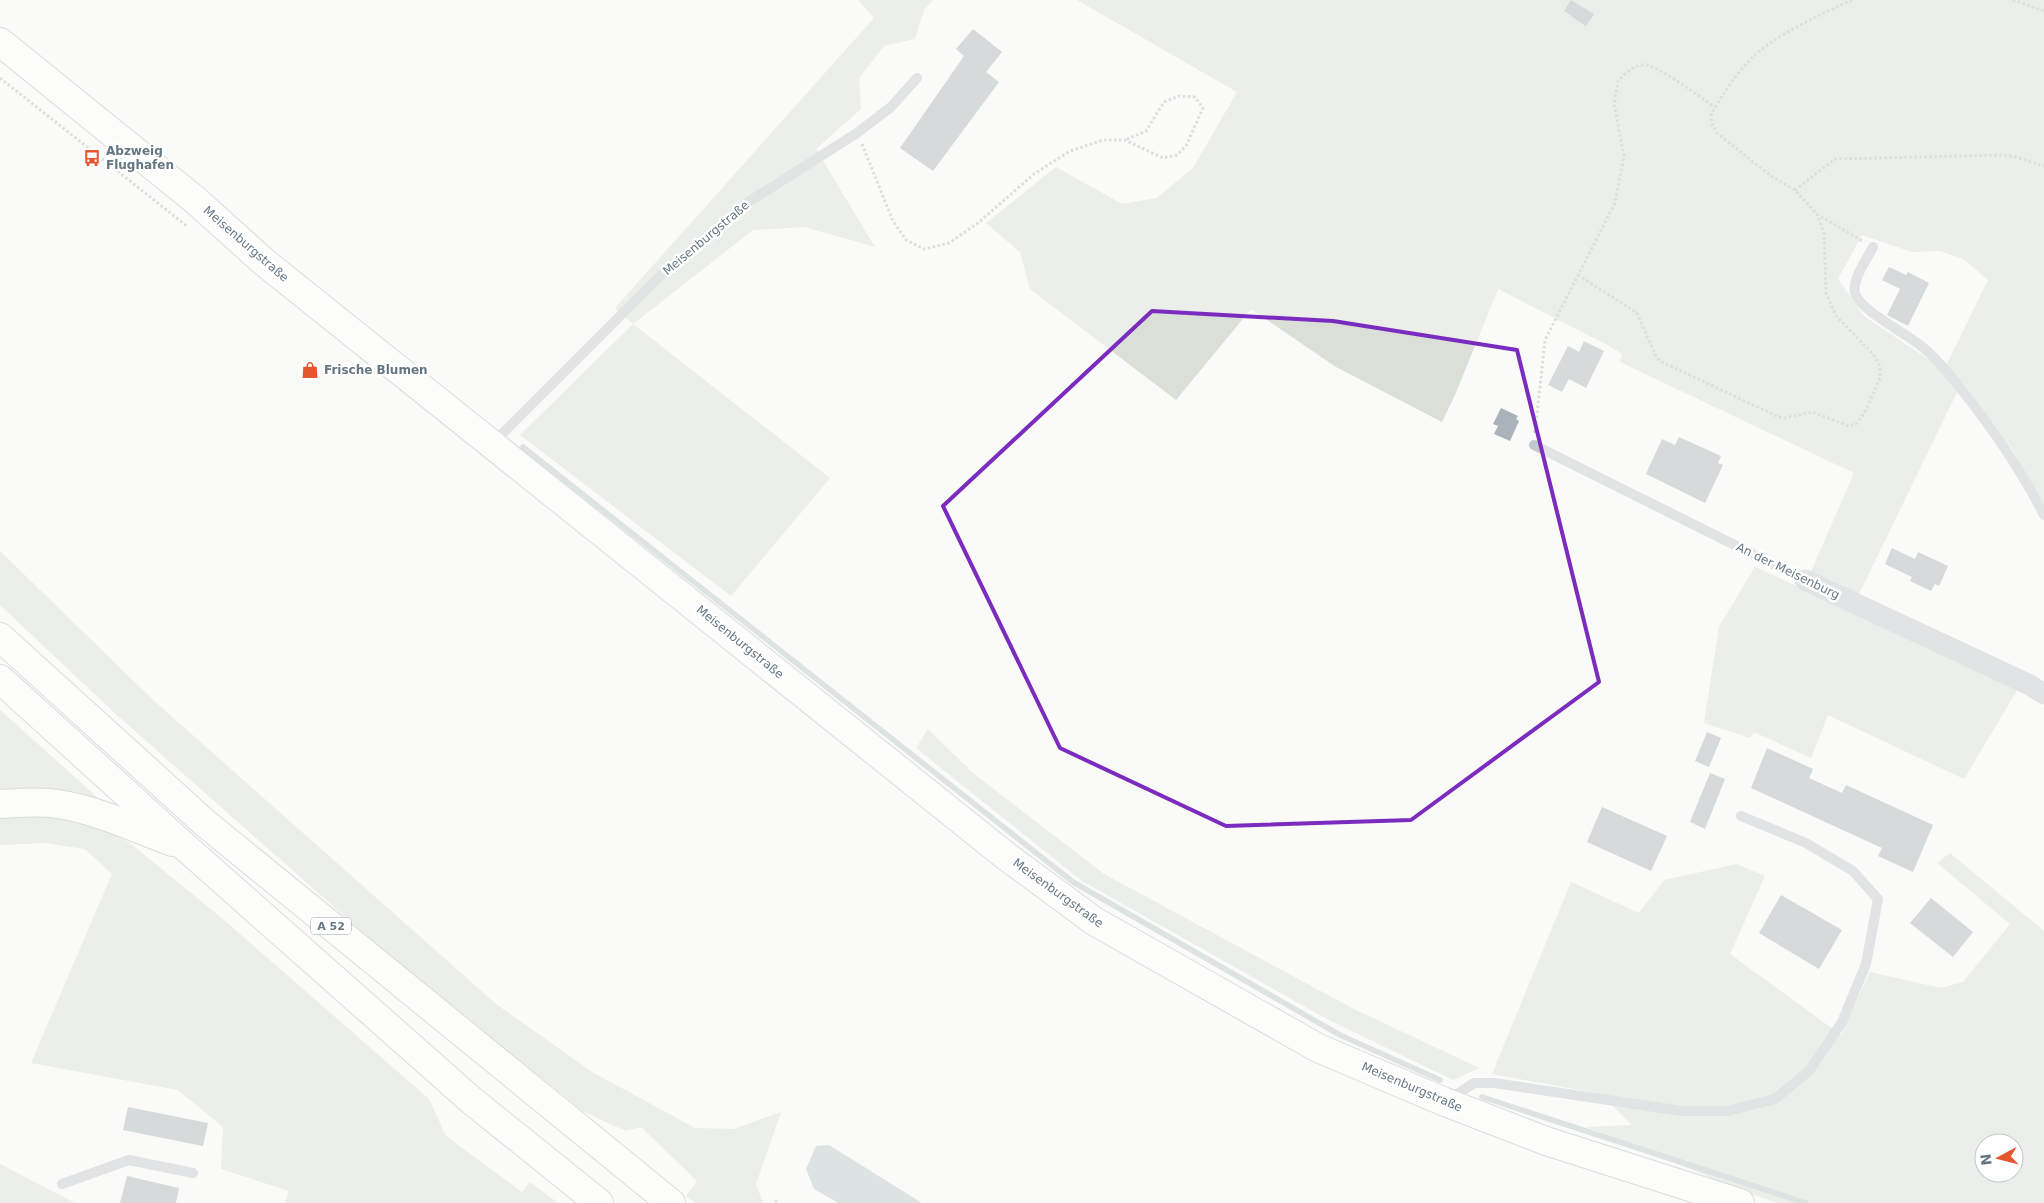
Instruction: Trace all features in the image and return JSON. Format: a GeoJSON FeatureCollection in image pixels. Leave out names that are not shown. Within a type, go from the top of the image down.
{"type":"FeatureCollection","features":[{"type":"Feature","properties":{"kind":"main road","name":"Meisenburgstraße"},"geometry":{"type":"LineString","coordinates":[[0,42],[194,199],[264,262],[493,443],[1006,856],[1094,921],[1318,1048],[1445,1102],[1546,1141],[1740,1203]]}},
{"type":"Feature","properties":{"kind":"main road","name":"A 52"},"geometry":{"type":"LineString","coordinates":[[0,636],[205,823],[672,1203]]}},
{"type":"Feature","properties":{"kind":"main road","name":"A 52"},"geometry":{"type":"LineString","coordinates":[[0,679],[184,846],[470,1100],[599,1203]]}},
{"type":"Feature","properties":{"kind":"main road"},"geometry":{"type":"LineString","coordinates":[[0,804],[26,802],[56,803],[86,810],[184,846]]}},
{"type":"Feature","properties":{"kind":"street","name":"An der Meisenburg"},"geometry":{"type":"LineString","coordinates":[[1805,580],[1915,630],[2030,685],[2044,694]]}},
{"type":"Feature","properties":{"kind":"lane","name":"Meisenburgstraße"},"geometry":{"type":"LineString","coordinates":[[493,443],[664,272],[750,202],[858,133],[891,107],[917,78]]}},
{"type":"Feature","properties":{"kind":"lane"},"geometry":{"type":"LineString","coordinates":[[1873,247],[1856,281],[1855,292],[1861,304],[1925,348],[1946,370],[1983,416],[2014,461],[2044,515]]}},
{"type":"Feature","properties":{"kind":"lane","name":"An der Meisenburg"},"geometry":{"type":"LineString","coordinates":[[1534,445],[1805,580]]}},
{"type":"Feature","properties":{"kind":"lane"},"geometry":{"type":"LineString","coordinates":[[1445,1102],[1474,1083],[1488,1083],[1682,1111],[1727,1111],[1775,1099],[1809,1072],[1842,1022],[1866,964],[1878,899],[1853,871],[1806,843],[1741,816]]}},
{"type":"Feature","properties":{"kind":"lane"},"geometry":{"type":"LineString","coordinates":[[62,1184],[129,1160],[193,1173]]}},
{"type":"Feature","properties":{"kind":"path"},"geometry":{"type":"LineString","coordinates":[[1852,0],[1767,46],[1752,58],[1711,115],[1712,124],[1717,133],[1771,176],[1795,190],[1817,214],[1873,247]]}},
{"type":"Feature","properties":{"kind":"path"},"geometry":{"type":"LineString","coordinates":[[2014,0],[2044,11]]}},
{"type":"Feature","properties":{"kind":"path"},"geometry":{"type":"LineString","coordinates":[[1534,445],[1545,340],[1615,204],[1624,156],[1614,104],[1618,81],[1634,67],[1645,64],[1656,68],[1715,107]]}},
{"type":"Feature","properties":{"kind":"path"},"geometry":{"type":"LineString","coordinates":[[858,133],[893,221],[906,240],[924,249],[949,243],[978,223],[1034,174],[1070,151],[1104,140],[1124,140],[1146,131],[1164,102],[1179,96],[1195,97],[1203,108],[1186,146],[1177,155],[1163,158],[1124,140]]}},
{"type":"Feature","properties":{"kind":"path"},"geometry":{"type":"LineString","coordinates":[[1795,190],[1835,159],[2000,155],[2016,157],[2044,166]]}},
{"type":"Feature","properties":{"kind":"path"},"geometry":{"type":"LineString","coordinates":[[1578,275],[1637,313],[1656,356],[1662,362],[1779,417],[1784,418],[1812,412],[1849,426],[1856,423],[1865,412],[1880,378],[1880,366],[1873,354],[1836,316],[1826,294],[1824,233],[1817,214]]}},
{"type":"Feature","properties":{"kind":"highlighted area"},"geometry":{"type":"Polygon","coordinates":[[[1152,311],[1333,321],[1517,350],[1599,682],[1411,820],[1226,826],[1060,748],[943,506],[1152,311]]]}},
{"type":"Feature","properties":{"kind":"shaded area"},"geometry":{"type":"Polygon","coordinates":[[[858,0],[933,0],[924,10],[915,39],[884,46],[859,78],[861,109],[816,149],[875,247],[805,227],[753,230],[633,324],[615,308],[874,18],[858,0]]]}},
{"type":"Feature","properties":{"kind":"shaded area"},"geometry":{"type":"Polygon","coordinates":[[[1077,0],[2044,0],[2044,504],[2010,446],[1962,382],[1858,596],[1810,574],[1854,473],[1620,362],[1622,354],[1613,348],[1498,289],[1455,395],[1442,422],[1336,367],[1251,309],[1176,400],[1030,289],[1020,252],[986,223],[1056,167],[1122,204],[1157,198],[1193,168],[1237,92],[1077,0]],[[1862,235],[1838,279],[1864,316],[1944,370],[1988,280],[1965,260],[1940,251],[1912,252],[1862,235]]]}},
{"type":"Feature","properties":{"kind":"shaded area"},"geometry":{"type":"Polygon","coordinates":[[[633,324],[830,478],[731,596],[520,435],[633,324]]]}},
{"type":"Feature","properties":{"kind":"shaded area"},"geometry":{"type":"Polygon","coordinates":[[[0,551],[152,699],[496,1004],[592,1072],[695,1128],[734,1129],[781,1112],[756,1184],[763,1203],[696,1203],[686,1196],[697,1181],[641,1127],[626,1131],[584,1112],[402,967],[118,716],[0,605],[0,551]]]}},
{"type":"Feature","properties":{"kind":"shaded area"},"geometry":{"type":"Polygon","coordinates":[[[1755,567],[2019,687],[1964,779],[1828,715],[1811,758],[1754,732],[1750,738],[1704,723],[1719,627],[1755,567]]]}},
{"type":"Feature","properties":{"kind":"shaded area"},"geometry":{"type":"Polygon","coordinates":[[[0,710],[106,805],[0,791],[0,710]]]}},
{"type":"Feature","properties":{"kind":"shaded area"},"geometry":{"type":"Polygon","coordinates":[[[928,729],[974,774],[1104,874],[1354,1009],[1479,1068],[1453,1080],[1327,1019],[1082,881],[916,748],[928,729]]]}},
{"type":"Feature","properties":{"kind":"shaded area"},"geometry":{"type":"Polygon","coordinates":[[[36,812],[87,819],[131,844],[224,920],[429,1099],[446,1136],[522,1192],[530,1182],[558,1203],[285,1203],[289,1191],[221,1169],[223,1127],[178,1090],[31,1063],[112,874],[85,849],[45,843],[0,845],[0,819],[36,812]]]}},
{"type":"Feature","properties":{"kind":"shaded area"},"geometry":{"type":"Polygon","coordinates":[[[1950,853],[2044,931],[2044,1203],[1778,1203],[1751,1194],[1587,1127],[1632,1125],[1601,1094],[1492,1074],[1571,882],[1639,913],[1664,880],[1737,864],[1765,876],[1730,954],[1841,1035],[1870,972],[1941,988],[1963,982],[2010,924],[1937,863],[1950,853]]]}},
{"type":"Feature","properties":{"kind":"shaded area"},"geometry":{"type":"Polygon","coordinates":[[[829,1145],[922,1203],[838,1203],[814,1189],[806,1169],[816,1146],[829,1145]]]}},
{"type":"Feature","properties":{"kind":"shaded area"},"geometry":{"type":"Polygon","coordinates":[[[0,1164],[75,1203],[0,1203],[0,1164]]]}},
{"type":"Feature","properties":{"kind":"building"},"geometry":{"type":"Polygon","coordinates":[[[1571,0],[1594,14],[1586,26],[1564,11],[1571,0]]]}},
{"type":"Feature","properties":{"kind":"building"},"geometry":{"type":"Polygon","coordinates":[[[973,29],[1002,52],[986,72],[999,82],[933,171],[900,148],[964,56],[956,49],[973,29]]]}},
{"type":"Feature","properties":{"kind":"building"},"geometry":{"type":"Polygon","coordinates":[[[1889,267],[1906,275],[1908,272],[1929,283],[1908,326],[1887,315],[1900,289],[1882,280],[1889,267]]]}},
{"type":"Feature","properties":{"kind":"building"},"geometry":{"type":"Polygon","coordinates":[[[1584,341],[1604,351],[1586,388],[1569,379],[1562,392],[1548,385],[1568,346],[1579,352],[1584,341]]]}},
{"type":"Feature","properties":{"kind":"building"},"geometry":{"type":"Polygon","coordinates":[[[1501,408],[1518,416],[1516,419],[1519,421],[1510,441],[1494,434],[1498,426],[1493,424],[1501,408]]]}},
{"type":"Feature","properties":{"kind":"building"},"geometry":{"type":"Polygon","coordinates":[[[1679,437],[1721,456],[1718,463],[1723,465],[1705,503],[1646,474],[1662,439],[1675,445],[1679,437]]]}},
{"type":"Feature","properties":{"kind":"building"},"geometry":{"type":"Polygon","coordinates":[[[1892,548],[1915,559],[1918,552],[1948,566],[1939,586],[1935,584],[1931,591],[1910,581],[1912,577],[1885,564],[1892,548]]]}},
{"type":"Feature","properties":{"kind":"building"},"geometry":{"type":"Polygon","coordinates":[[[1707,732],[1721,738],[1709,767],[1695,761],[1707,732]]]}},
{"type":"Feature","properties":{"kind":"building"},"geometry":{"type":"Polygon","coordinates":[[[1767,748],[1813,769],[1809,778],[1842,793],[1846,785],[1933,825],[1913,872],[1878,856],[1882,848],[1751,788],[1767,748]]]}},
{"type":"Feature","properties":{"kind":"building"},"geometry":{"type":"Polygon","coordinates":[[[1710,773],[1725,779],[1705,829],[1690,822],[1710,773]]]}},
{"type":"Feature","properties":{"kind":"building"},"geometry":{"type":"Polygon","coordinates":[[[1602,807],[1667,836],[1651,871],[1587,842],[1602,807]]]}},
{"type":"Feature","properties":{"kind":"building"},"geometry":{"type":"Polygon","coordinates":[[[1781,895],[1842,930],[1819,969],[1759,933],[1781,895]]]}},
{"type":"Feature","properties":{"kind":"building"},"geometry":{"type":"Polygon","coordinates":[[[1931,898],[1973,932],[1953,957],[1910,923],[1931,898]]]}},
{"type":"Feature","properties":{"kind":"building"},"geometry":{"type":"Polygon","coordinates":[[[128,1107],[208,1123],[203,1146],[123,1130],[128,1107]]]}},
{"type":"Feature","properties":{"kind":"building"},"geometry":{"type":"Polygon","coordinates":[[[127,1176],[179,1188],[176,1203],[120,1203],[127,1176]]]}},
{"type":"Feature","properties":{"kind":"waterway"},"geometry":{"type":"LineString","coordinates":[[523,447],[1073,882],[1340,1035],[1440,1080]]}},
{"type":"Feature","properties":{"kind":"waterway"},"geometry":{"type":"LineString","coordinates":[[1482,1097],[1806,1203]]}},
{"type":"Feature","properties":{"kind":"place","name":"Abzweig Flughafen"},"geometry":{"type":"Point","coordinates":[92,158]}},
{"type":"Feature","properties":{"kind":"place","name":"Frische Blumen"},"geometry":{"type":"Point","coordinates":[310,370]}}]}
